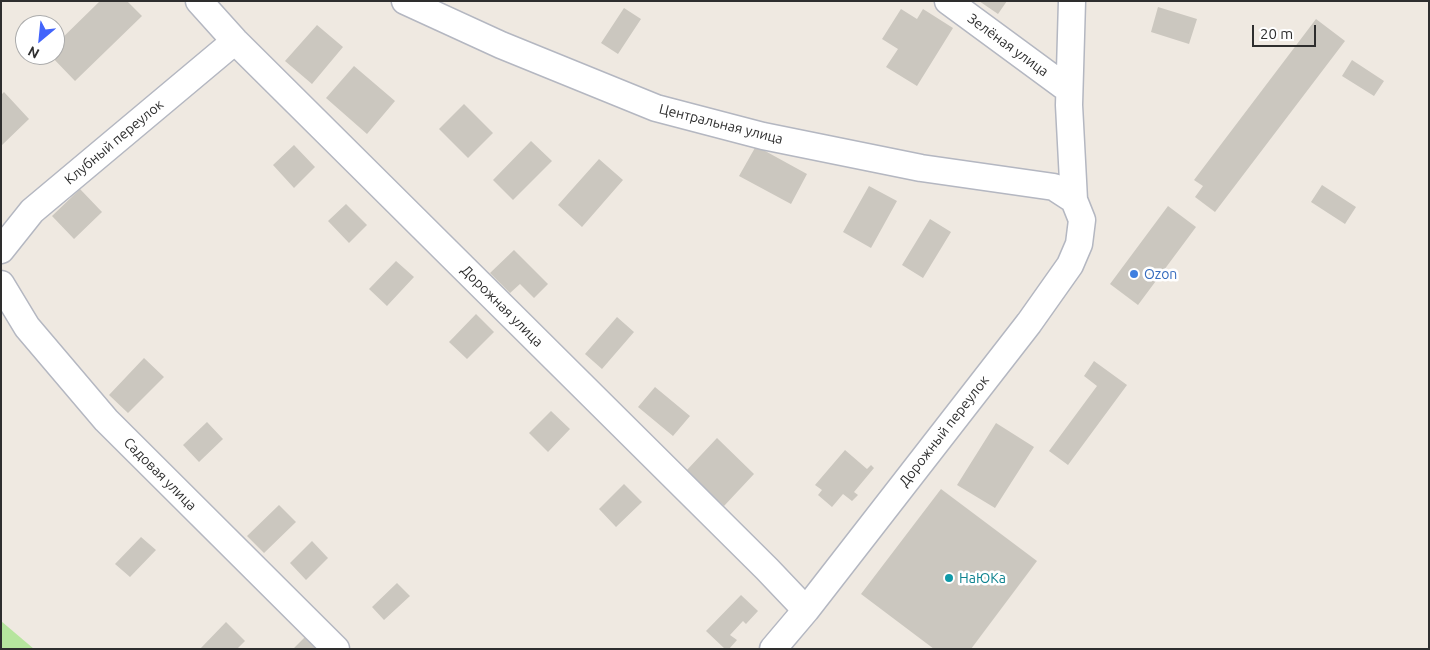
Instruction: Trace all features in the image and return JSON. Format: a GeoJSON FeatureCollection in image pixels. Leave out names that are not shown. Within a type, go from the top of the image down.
{"type":"FeatureCollection","features":[{"type":"Feature","properties":{"kind":"street","name":"Дорожная улица"},"geometry":{"type":"LineString","coordinates":[[199,1],[235,41],[767,568],[806,610]]}},
{"type":"Feature","properties":{"kind":"street","name":"Центральная улица"},"geometry":{"type":"LineString","coordinates":[[405,1],[502,45],[656,108],[772,138],[921,168],[1064,193]]}},
{"type":"Feature","properties":{"kind":"street","name":"Зелёная улица"},"geometry":{"type":"LineString","coordinates":[[948,1],[1069,90]]}},
{"type":"Feature","properties":{"kind":"street","name":"Дорожный переулок"},"geometry":{"type":"LineString","coordinates":[[773,649],[806,610],[1029,323],[1070,265],[1079,244],[1082,220],[1064,193],[1072,1]]}},
{"type":"Feature","properties":{"kind":"street","name":"Клубный переулок"},"geometry":{"type":"LineString","coordinates":[[1,250],[32,212],[235,41]]}},
{"type":"Feature","properties":{"kind":"street","name":"Садовая улица"},"geometry":{"type":"LineString","coordinates":[[1,284],[27,327],[106,420],[336,649]]}},
{"type":"Feature","properties":{"kind":"green space"},"geometry":{"type":"Polygon","coordinates":[[[1,621],[34,649],[1,649],[1,621]]]}},
{"type":"Feature","properties":{"kind":"building"},"geometry":{"type":"Polygon","coordinates":[[[100,1],[127,1],[142,16],[75,81],[60,65],[65,65],[65,35],[100,1]]]}},
{"type":"Feature","properties":{"kind":"building"},"geometry":{"type":"Polygon","coordinates":[[[979,1],[1007,1],[998,14],[979,1]]]}},
{"type":"Feature","properties":{"kind":"building"},"geometry":{"type":"Polygon","coordinates":[[[1158,7],[1197,19],[1189,44],[1151,32],[1158,7]]]}},
{"type":"Feature","properties":{"kind":"building"},"geometry":{"type":"Polygon","coordinates":[[[624,8],[641,19],[618,54],[601,43],[624,8]]]}},
{"type":"Feature","properties":{"kind":"building"},"geometry":{"type":"Polygon","coordinates":[[[901,9],[917,19],[923,9],[953,28],[917,86],[886,67],[898,49],[882,39],[901,9]]]}},
{"type":"Feature","properties":{"kind":"building"},"geometry":{"type":"Polygon","coordinates":[[[1316,19],[1345,41],[1215,212],[1195,197],[1203,186],[1194,180],[1316,19]]]}},
{"type":"Feature","properties":{"kind":"building"},"geometry":{"type":"Polygon","coordinates":[[[317,25],[343,47],[312,84],[285,61],[317,25]]]}},
{"type":"Feature","properties":{"kind":"building"},"geometry":{"type":"Polygon","coordinates":[[[1352,60],[1384,81],[1374,96],[1342,76],[1352,60]]]}},
{"type":"Feature","properties":{"kind":"building"},"geometry":{"type":"Polygon","coordinates":[[[354,66],[395,101],[367,134],[326,98],[354,66]]]}},
{"type":"Feature","properties":{"kind":"building"},"geometry":{"type":"Polygon","coordinates":[[[4,92],[29,119],[1,146],[1,95],[4,92]]]}},
{"type":"Feature","properties":{"kind":"building"},"geometry":{"type":"Polygon","coordinates":[[[464,104],[493,133],[468,158],[439,129],[464,104]]]}},
{"type":"Feature","properties":{"kind":"building"},"geometry":{"type":"Polygon","coordinates":[[[531,141],[552,161],[513,200],[493,180],[531,141]]]}},
{"type":"Feature","properties":{"kind":"building"},"geometry":{"type":"Polygon","coordinates":[[[294,145],[315,167],[294,188],[273,165],[294,145]]]}},
{"type":"Feature","properties":{"kind":"building"},"geometry":{"type":"Polygon","coordinates":[[[756,146],[807,174],[791,204],[739,176],[756,146]]]}},
{"type":"Feature","properties":{"kind":"building"},"geometry":{"type":"Polygon","coordinates":[[[599,159],[623,180],[582,227],[558,205],[599,159]]]}},
{"type":"Feature","properties":{"kind":"building"},"geometry":{"type":"Polygon","coordinates":[[[1322,185],[1356,207],[1345,224],[1311,202],[1322,185]]]}},
{"type":"Feature","properties":{"kind":"building"},"geometry":{"type":"Polygon","coordinates":[[[869,186],[897,201],[871,248],[843,232],[869,186]]]}},
{"type":"Feature","properties":{"kind":"building"},"geometry":{"type":"Polygon","coordinates":[[[80,189],[102,212],[74,239],[52,216],[80,189]]]}},
{"type":"Feature","properties":{"kind":"building"},"geometry":{"type":"Polygon","coordinates":[[[346,204],[367,225],[349,243],[328,221],[346,204]]]}},
{"type":"Feature","properties":{"kind":"building"},"geometry":{"type":"Polygon","coordinates":[[[1168,206],[1196,227],[1138,305],[1110,284],[1168,206]]]}},
{"type":"Feature","properties":{"kind":"building"},"geometry":{"type":"Polygon","coordinates":[[[930,219],[951,232],[923,278],[902,265],[930,219]]]}},
{"type":"Feature","properties":{"kind":"building"},"geometry":{"type":"Polygon","coordinates":[[[514,250],[548,284],[534,298],[520,284],[510,293],[490,273],[514,250]]]}},
{"type":"Feature","properties":{"kind":"building"},"geometry":{"type":"Polygon","coordinates":[[[396,261],[414,277],[387,306],[369,289],[396,261]]]}},
{"type":"Feature","properties":{"kind":"building"},"geometry":{"type":"Polygon","coordinates":[[[476,314],[494,332],[467,359],[449,342],[476,314]]]}},
{"type":"Feature","properties":{"kind":"building"},"geometry":{"type":"Polygon","coordinates":[[[617,317],[634,332],[602,369],[585,354],[617,317]]]}},
{"type":"Feature","properties":{"kind":"building"},"geometry":{"type":"Polygon","coordinates":[[[144,358],[164,377],[128,413],[109,395],[144,358]]]}},
{"type":"Feature","properties":{"kind":"building"},"geometry":{"type":"Polygon","coordinates":[[[1094,361],[1127,385],[1068,465],[1049,451],[1097,386],[1084,376],[1094,361]]]}},
{"type":"Feature","properties":{"kind":"building"},"geometry":{"type":"Polygon","coordinates":[[[655,387],[690,416],[673,436],[638,407],[655,387]]]}},
{"type":"Feature","properties":{"kind":"building"},"geometry":{"type":"Polygon","coordinates":[[[551,411],[570,429],[548,452],[529,433],[551,411]]]}},
{"type":"Feature","properties":{"kind":"building"},"geometry":{"type":"Polygon","coordinates":[[[207,422],[223,439],[199,462],[183,445],[207,422]]]}},
{"type":"Feature","properties":{"kind":"building"},"geometry":{"type":"Polygon","coordinates":[[[996,423],[1034,447],[995,508],[957,485],[996,423]]]}},
{"type":"Feature","properties":{"kind":"building"},"geometry":{"type":"Polygon","coordinates":[[[717,438],[754,474],[724,506],[686,471],[717,438]]]}},
{"type":"Feature","properties":{"kind":"building"},"geometry":{"type":"Polygon","coordinates":[[[845,450],[867,469],[871,465],[874,468],[854,492],[858,495],[852,501],[843,494],[832,507],[818,495],[822,490],[815,485],[845,450]]]}},
{"type":"Feature","properties":{"kind":"building"},"geometry":{"type":"Polygon","coordinates":[[[624,484],[642,502],[616,527],[599,509],[624,484]]]}},
{"type":"Feature","properties":{"kind":"building","name":"НаЮКа"},"geometry":{"type":"Polygon","coordinates":[[[941,489],[1037,561],[971,649],[934,649],[861,594],[941,489]]]}},
{"type":"Feature","properties":{"kind":"building"},"geometry":{"type":"Polygon","coordinates":[[[279,505],[296,522],[264,553],[247,536],[279,505]]]}},
{"type":"Feature","properties":{"kind":"building"},"geometry":{"type":"Polygon","coordinates":[[[141,537],[156,550],[130,577],[115,564],[141,537]]]}},
{"type":"Feature","properties":{"kind":"building"},"geometry":{"type":"Polygon","coordinates":[[[312,541],[328,558],[306,580],[290,563],[312,541]]]}},
{"type":"Feature","properties":{"kind":"building"},"geometry":{"type":"Polygon","coordinates":[[[397,583],[410,596],[384,620],[372,607],[397,583]]]}},
{"type":"Feature","properties":{"kind":"building"},"geometry":{"type":"Polygon","coordinates":[[[741,595],[758,611],[746,624],[743,621],[730,635],[737,640],[729,649],[725,649],[706,631],[741,595]]]}},
{"type":"Feature","properties":{"kind":"building"},"geometry":{"type":"Polygon","coordinates":[[[226,622],[245,641],[237,649],[200,649],[226,622]]]}},
{"type":"Feature","properties":{"kind":"building"},"geometry":{"type":"Polygon","coordinates":[[[307,635],[320,649],[293,649],[307,635]]]}},
{"type":"Feature","properties":{"kind":"place","name":"Ozon"},"geometry":{"type":"Point","coordinates":[1134,274]}},
{"type":"Feature","properties":{"kind":"place","name":"НаЮКа"},"geometry":{"type":"Point","coordinates":[949,578]}}]}
